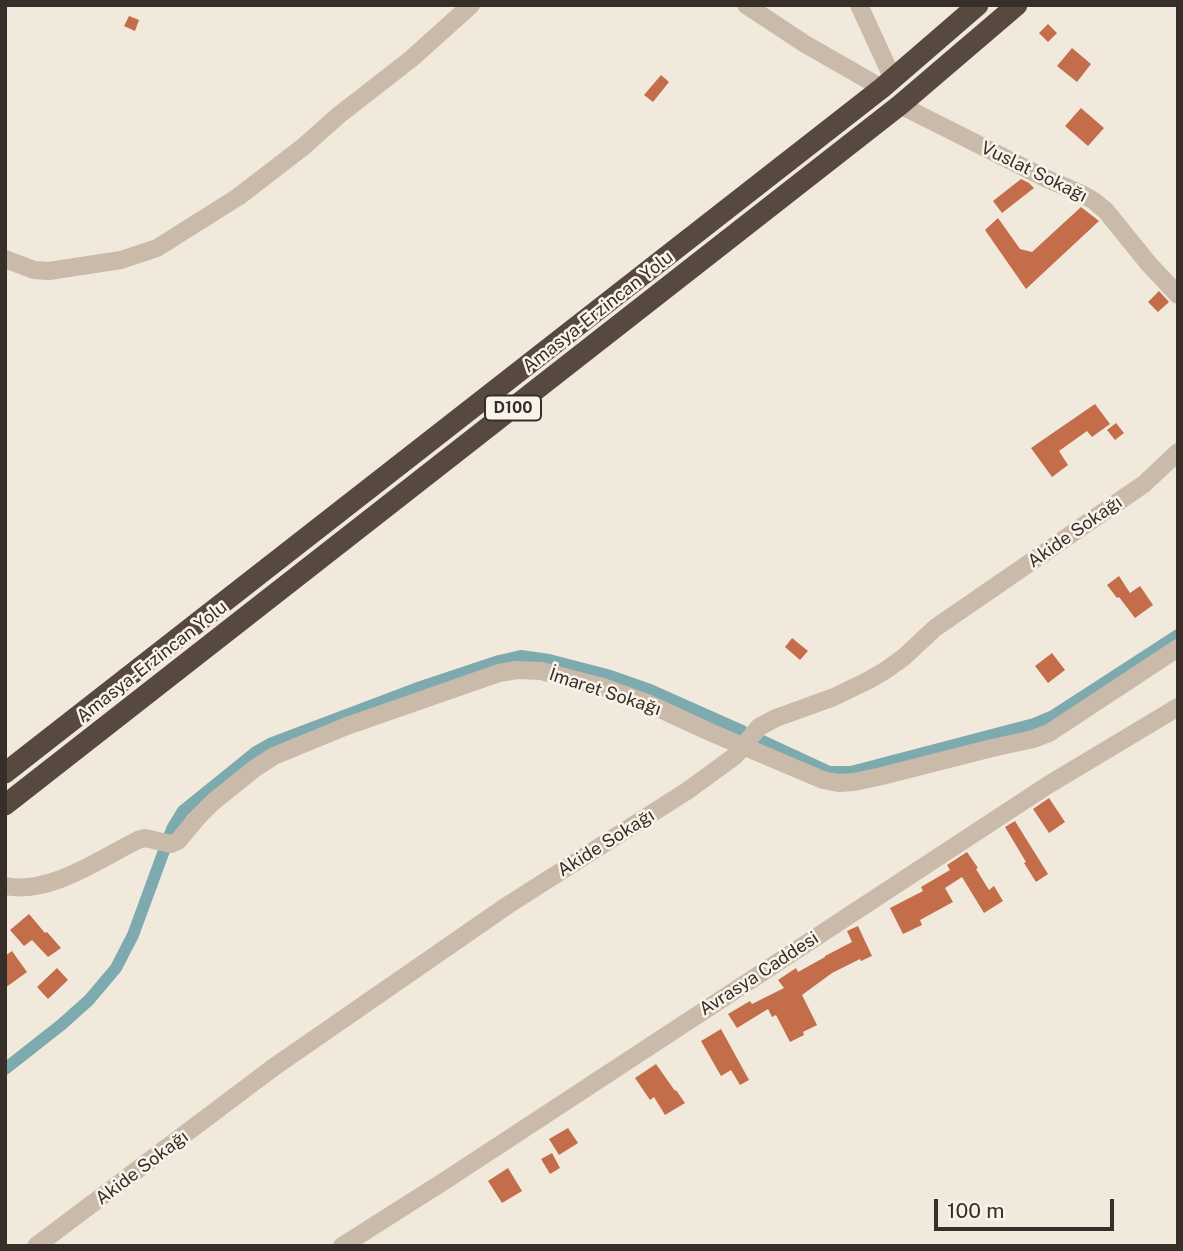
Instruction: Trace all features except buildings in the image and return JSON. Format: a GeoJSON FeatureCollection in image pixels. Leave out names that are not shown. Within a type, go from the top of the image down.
{"type":"FeatureCollection","features":[{"type":"Feature","properties":{"kind":"highway","name":"Amasya-Erzincan Yolu"},"geometry":{"type":"LineString","coordinates":[[5,773],[888,83],[978,5]]}},
{"type":"Feature","properties":{"kind":"highway","name":"Amasya-Erzincan Yolu"},"geometry":{"type":"LineString","coordinates":[[5,805],[900,105],[1017,5]]}},
{"type":"Feature","properties":{"kind":"street"},"geometry":{"type":"LineString","coordinates":[[5,259],[34,270],[50,271],[121,260],[157,248],[238,197],[411,59],[471,5]]}},
{"type":"Feature","properties":{"kind":"street"},"geometry":{"type":"LineString","coordinates":[[746,5],[828,58],[888,83]]}},
{"type":"Feature","properties":{"kind":"street"},"geometry":{"type":"LineString","coordinates":[[859,5],[888,83]]}},
{"type":"Feature","properties":{"kind":"street","name":"Vuslat Sokağı"},"geometry":{"type":"LineString","coordinates":[[900,105],[1094,201],[1106,211],[1178,295]]}},
{"type":"Feature","properties":{"kind":"street","name":"Akide Sokağı"},"geometry":{"type":"LineString","coordinates":[[36,1246],[274,1067],[508,905],[688,791],[744,746],[759,727],[834,697],[887,670],[935,628],[1144,484],[1178,452]]}},
{"type":"Feature","properties":{"kind":"street","name":"İmaret Sokağı"},"geometry":{"type":"LineString","coordinates":[[5,886],[28,887],[48,883],[145,838],[163,843],[178,841],[198,817],[233,785],[274,756],[347,726],[499,673],[517,670],[541,671],[603,687],[647,703],[823,780],[838,783],[882,776],[1049,733],[1178,648]]}},
{"type":"Feature","properties":{"kind":"street","name":"Avrasya Caddesi"},"geometry":{"type":"LineString","coordinates":[[342,1246],[1048,786],[1178,707]]}},
{"type":"Feature","properties":{"kind":"waterway"},"geometry":{"type":"LineString","coordinates":[[760,740],[829,772],[851,772],[1034,724],[1053,716],[1178,635]]}},
{"type":"Feature","properties":{"kind":"waterway"},"geometry":{"type":"LineString","coordinates":[[5,1069],[89,1000],[116,968],[133,935],[172,829],[183,811],[256,752],[272,743],[415,689],[521,656],[549,660],[607,675],[650,690],[742,731]]}}]}
